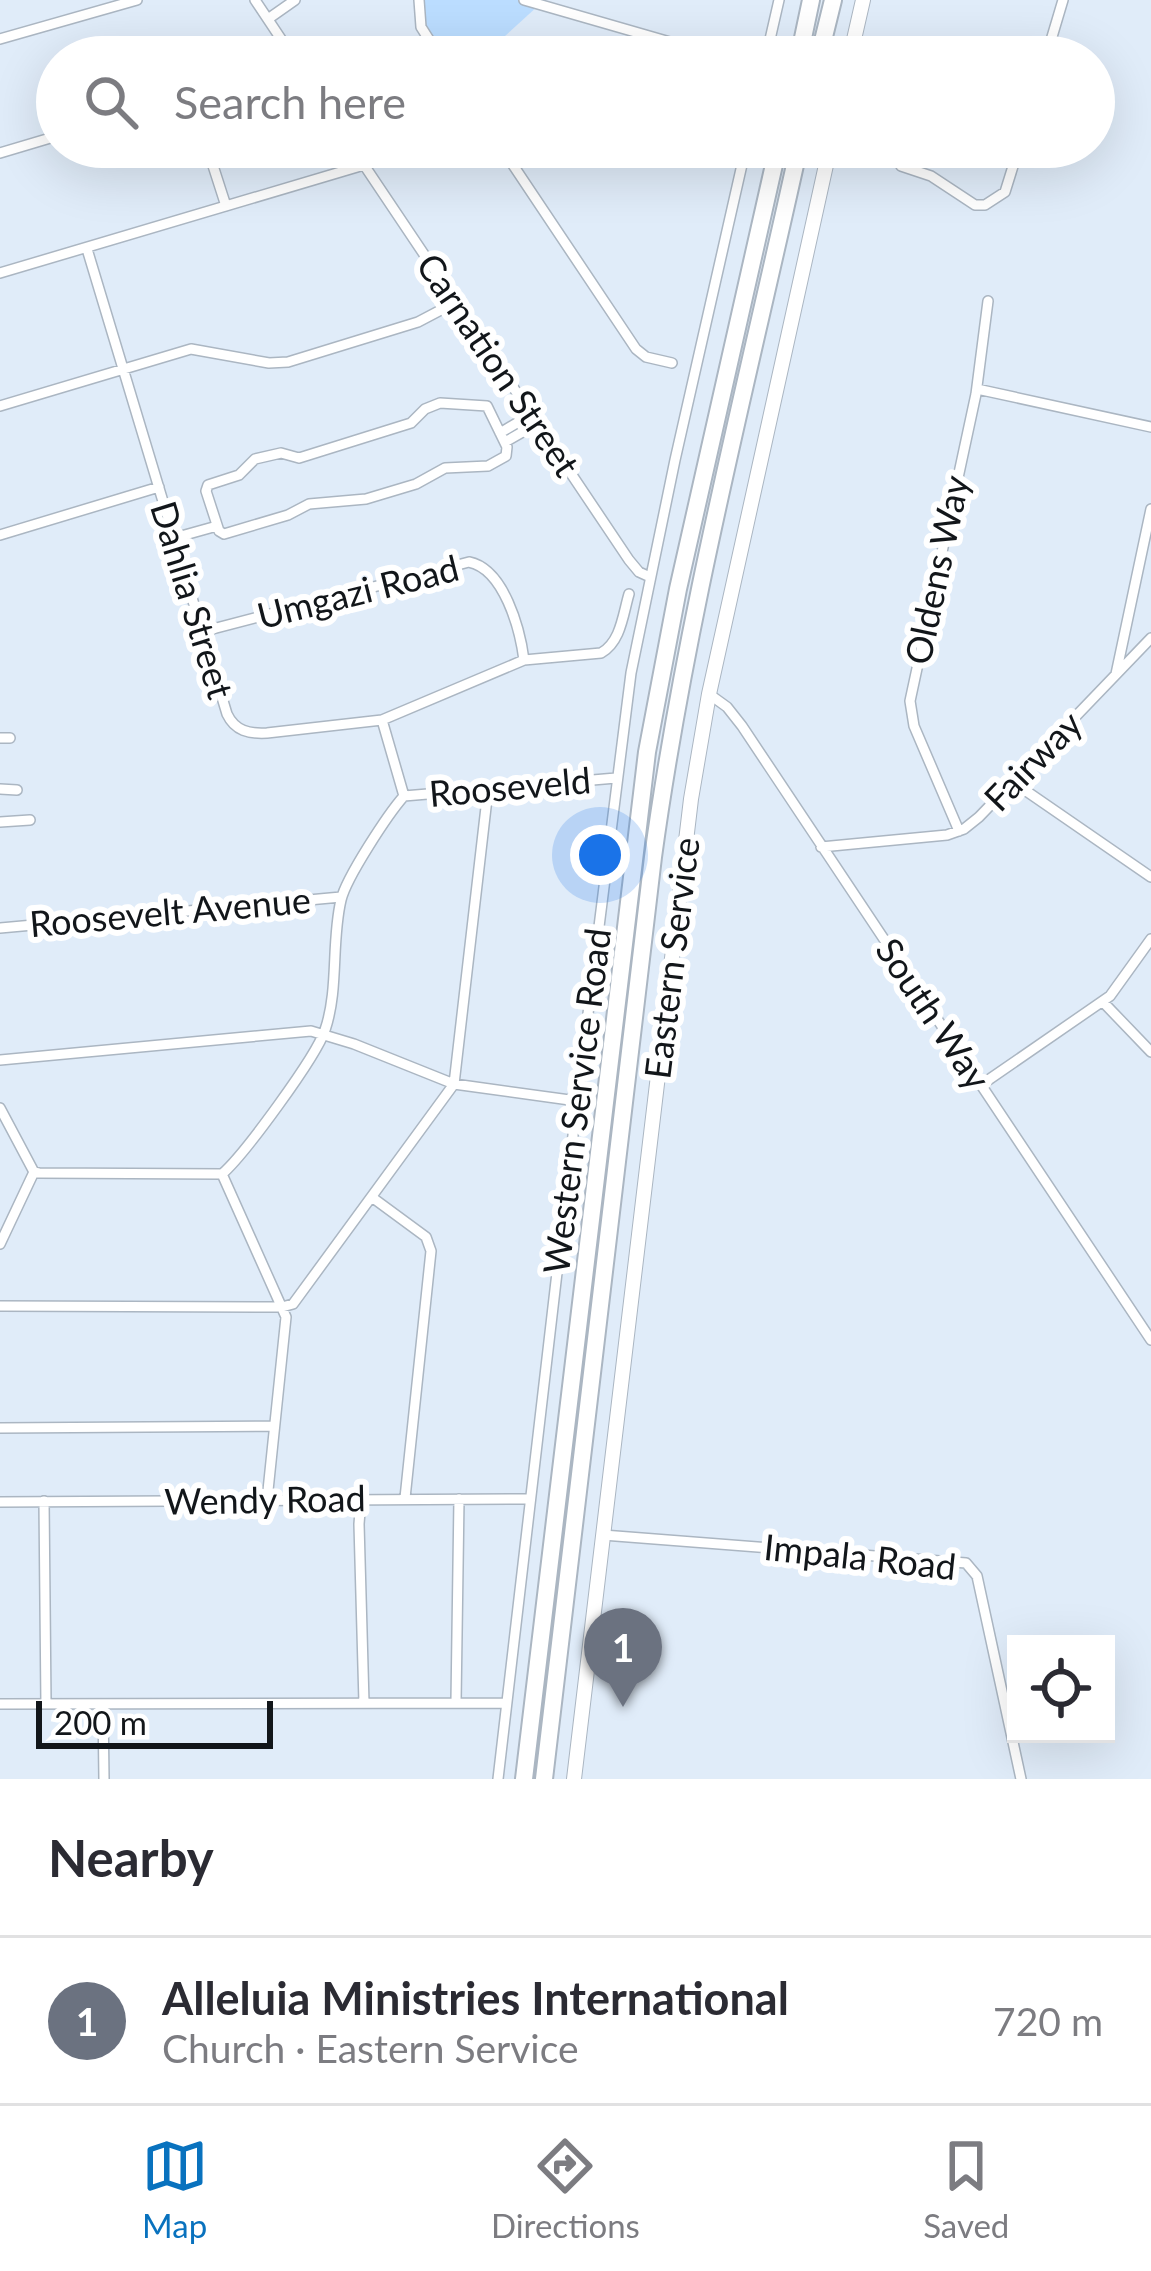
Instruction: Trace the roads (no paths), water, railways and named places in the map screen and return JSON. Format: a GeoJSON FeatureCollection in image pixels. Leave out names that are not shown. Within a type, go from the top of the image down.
{"type":"FeatureCollection","features":[{"type":"Feature","properties":{"kind":"highway"},"geometry":{"type":"LineString","coordinates":[[803,36],[811,0]]}},
{"type":"Feature","properties":{"kind":"highway"},"geometry":{"type":"LineString","coordinates":[[824,36],[833,0]]}},
{"type":"Feature","properties":{"kind":"highway"},"geometry":{"type":"LineString","coordinates":[[524,1779],[647,752],[678,589],[773,168]]}},
{"type":"Feature","properties":{"kind":"highway"},"geometry":{"type":"LineString","coordinates":[[544,1779],[668,754],[794,168]]}},
{"type":"Feature","properties":{"kind":"main road"},"geometry":{"type":"LineString","coordinates":[[855,36],[863,0]]}},
{"type":"Feature","properties":{"kind":"main road","name":"Eastern Service"},"geometry":{"type":"LineString","coordinates":[[574,1779],[682,871],[709,694],[825,168]]}},
{"type":"Feature","properties":{"kind":"street"},"geometry":{"type":"LineString","coordinates":[[0,38],[137,0]]}},
{"type":"Feature","properties":{"kind":"street"},"geometry":{"type":"LineString","coordinates":[[255,0],[279,36]]}},
{"type":"Feature","properties":{"kind":"street"},"geometry":{"type":"LineString","coordinates":[[268,19],[295,0]]}},
{"type":"Feature","properties":{"kind":"street"},"geometry":{"type":"LineString","coordinates":[[419,0],[421,27],[427,36]]}},
{"type":"Feature","properties":{"kind":"street"},"geometry":{"type":"LineString","coordinates":[[524,0],[648,36]]}},
{"type":"Feature","properties":{"kind":"street"},"geometry":{"type":"LineString","coordinates":[[771,36],[779,0]]}},
{"type":"Feature","properties":{"kind":"street"},"geometry":{"type":"LineString","coordinates":[[1052,36],[1063,0]]}},
{"type":"Feature","properties":{"kind":"street"},"geometry":{"type":"LineString","coordinates":[[0,153],[36,142]]}},
{"type":"Feature","properties":{"kind":"street"},"geometry":{"type":"LineString","coordinates":[[214,168],[226,206]]}},
{"type":"Feature","properties":{"kind":"street"},"geometry":{"type":"LineString","coordinates":[[0,274],[354,168]]}},
{"type":"Feature","properties":{"kind":"street","name":"Carnation Street"},"geometry":{"type":"LineString","coordinates":[[366,168],[633,566],[650,577]]}},
{"type":"Feature","properties":{"kind":"street"},"geometry":{"type":"LineString","coordinates":[[515,168],[636,350],[673,363]]}},
{"type":"Feature","properties":{"kind":"street","name":"Western Service Road"},"geometry":{"type":"LineString","coordinates":[[498,1779],[631,673],[741,168]]}},
{"type":"Feature","properties":{"kind":"street"},"geometry":{"type":"LineString","coordinates":[[908,168],[985,206],[1005,192],[1012,168]]}},
{"type":"Feature","properties":{"kind":"street","name":"Dahlia Street"},"geometry":{"type":"LineString","coordinates":[[86,249],[226,715],[241,730],[267,733],[382,720],[524,660],[605,651],[615,640],[629,594]]}},
{"type":"Feature","properties":{"kind":"street","name":"Oldens Way"},"geometry":{"type":"LineString","coordinates":[[958,831],[910,706],[977,389],[988,301]]}},
{"type":"Feature","properties":{"kind":"street"},"geometry":{"type":"LineString","coordinates":[[0,406],[194,349],[288,362],[418,322],[456,302]]}},
{"type":"Feature","properties":{"kind":"street"},"geometry":{"type":"LineString","coordinates":[[977,389],[1151,428]]}},
{"type":"Feature","properties":{"kind":"street"},"geometry":{"type":"LineString","coordinates":[[440,403],[485,405],[503,437],[506,456],[488,466],[445,467],[416,484],[360,500],[309,504],[230,534],[221,533],[206,487],[239,475],[255,458],[279,454],[302,458],[411,423],[440,403]]}},
{"type":"Feature","properties":{"kind":"street"},"geometry":{"type":"LineString","coordinates":[[503,437],[535,418]]}},
{"type":"Feature","properties":{"kind":"street"},"geometry":{"type":"LineString","coordinates":[[0,535],[159,487]]}},
{"type":"Feature","properties":{"kind":"street"},"geometry":{"type":"LineString","coordinates":[[1116,674],[1151,509]]}},
{"type":"Feature","properties":{"kind":"street"},"geometry":{"type":"LineString","coordinates":[[174,538],[218,526]]}},
{"type":"Feature","properties":{"kind":"street","name":"Umgazi Road"},"geometry":{"type":"LineString","coordinates":[[201,632],[469,562],[487,569],[504,598],[524,660]]}},
{"type":"Feature","properties":{"kind":"street","name":"Fairway"},"geometry":{"type":"LineString","coordinates":[[821,847],[940,836],[979,818],[1151,638]]}},
{"type":"Feature","properties":{"kind":"street","name":"South Way"},"geometry":{"type":"LineString","coordinates":[[709,694],[733,714],[1151,1340]]}},
{"type":"Feature","properties":{"kind":"street"},"geometry":{"type":"LineString","coordinates":[[222,1174],[324,1034],[341,897],[404,796],[382,720]]}},
{"type":"Feature","properties":{"kind":"street","name":"Rooseveld"},"geometry":{"type":"LineString","coordinates":[[404,796],[616,778]]}},
{"type":"Feature","properties":{"kind":"street"},"geometry":{"type":"LineString","coordinates":[[1013,782],[1151,877]]}},
{"type":"Feature","properties":{"kind":"street"},"geometry":{"type":"LineString","coordinates":[[0,790],[16,790]]}},
{"type":"Feature","properties":{"kind":"street"},"geometry":{"type":"LineString","coordinates":[[0,1306],[282,1307],[297,1300],[454,1084],[488,790]]}},
{"type":"Feature","properties":{"kind":"street"},"geometry":{"type":"LineString","coordinates":[[0,822],[30,820]]}},
{"type":"Feature","properties":{"kind":"street","name":"Roosevelt Avenue"},"geometry":{"type":"LineString","coordinates":[[0,928],[341,897]]}},
{"type":"Feature","properties":{"kind":"street"},"geometry":{"type":"LineString","coordinates":[[982,1085],[1103,1002],[1151,939]]}},
{"type":"Feature","properties":{"kind":"street"},"geometry":{"type":"LineString","coordinates":[[1103,1002],[1151,1052]]}},
{"type":"Feature","properties":{"kind":"street"},"geometry":{"type":"LineString","coordinates":[[0,1060],[295,1031],[324,1034],[454,1084],[577,1101]]}},
{"type":"Feature","properties":{"kind":"street"},"geometry":{"type":"LineString","coordinates":[[0,1108],[34,1172]]}},
{"type":"Feature","properties":{"kind":"street"},"geometry":{"type":"LineString","coordinates":[[34,1172],[222,1174]]}},
{"type":"Feature","properties":{"kind":"street"},"geometry":{"type":"LineString","coordinates":[[0,1244],[34,1172]]}},
{"type":"Feature","properties":{"kind":"street"},"geometry":{"type":"LineString","coordinates":[[222,1174],[286,1320],[267,1500]]}},
{"type":"Feature","properties":{"kind":"street"},"geometry":{"type":"LineString","coordinates":[[373,1198],[426,1237],[431,1251],[405,1498]]}},
{"type":"Feature","properties":{"kind":"street"},"geometry":{"type":"LineString","coordinates":[[0,1428],[274,1426]]}},
{"type":"Feature","properties":{"kind":"street"},"geometry":{"type":"LineString","coordinates":[[361,1498],[364,1702]]}},
{"type":"Feature","properties":{"kind":"street"},"geometry":{"type":"LineString","coordinates":[[457,1702],[459,1499]]}},
{"type":"Feature","properties":{"kind":"street","name":"Wendy Road"},"geometry":{"type":"LineString","coordinates":[[0,1502],[530,1499]]}},
{"type":"Feature","properties":{"kind":"street"},"geometry":{"type":"LineString","coordinates":[[44,1502],[46,1704]]}},
{"type":"Feature","properties":{"kind":"street","name":"Impala Road"},"geometry":{"type":"LineString","coordinates":[[603,1535],[966,1563],[977,1576],[1021,1779]]}},
{"type":"Feature","properties":{"kind":"street"},"geometry":{"type":"LineString","coordinates":[[0,1704],[506,1702]]}},
{"type":"Feature","properties":{"kind":"street"},"geometry":{"type":"LineString","coordinates":[[103,1704],[104,1779]]}},
{"type":"Feature","properties":{"kind":"place","name":"Alleluia Ministries International"},"geometry":{"type":"Point","coordinates":[623,1707]}}]}
